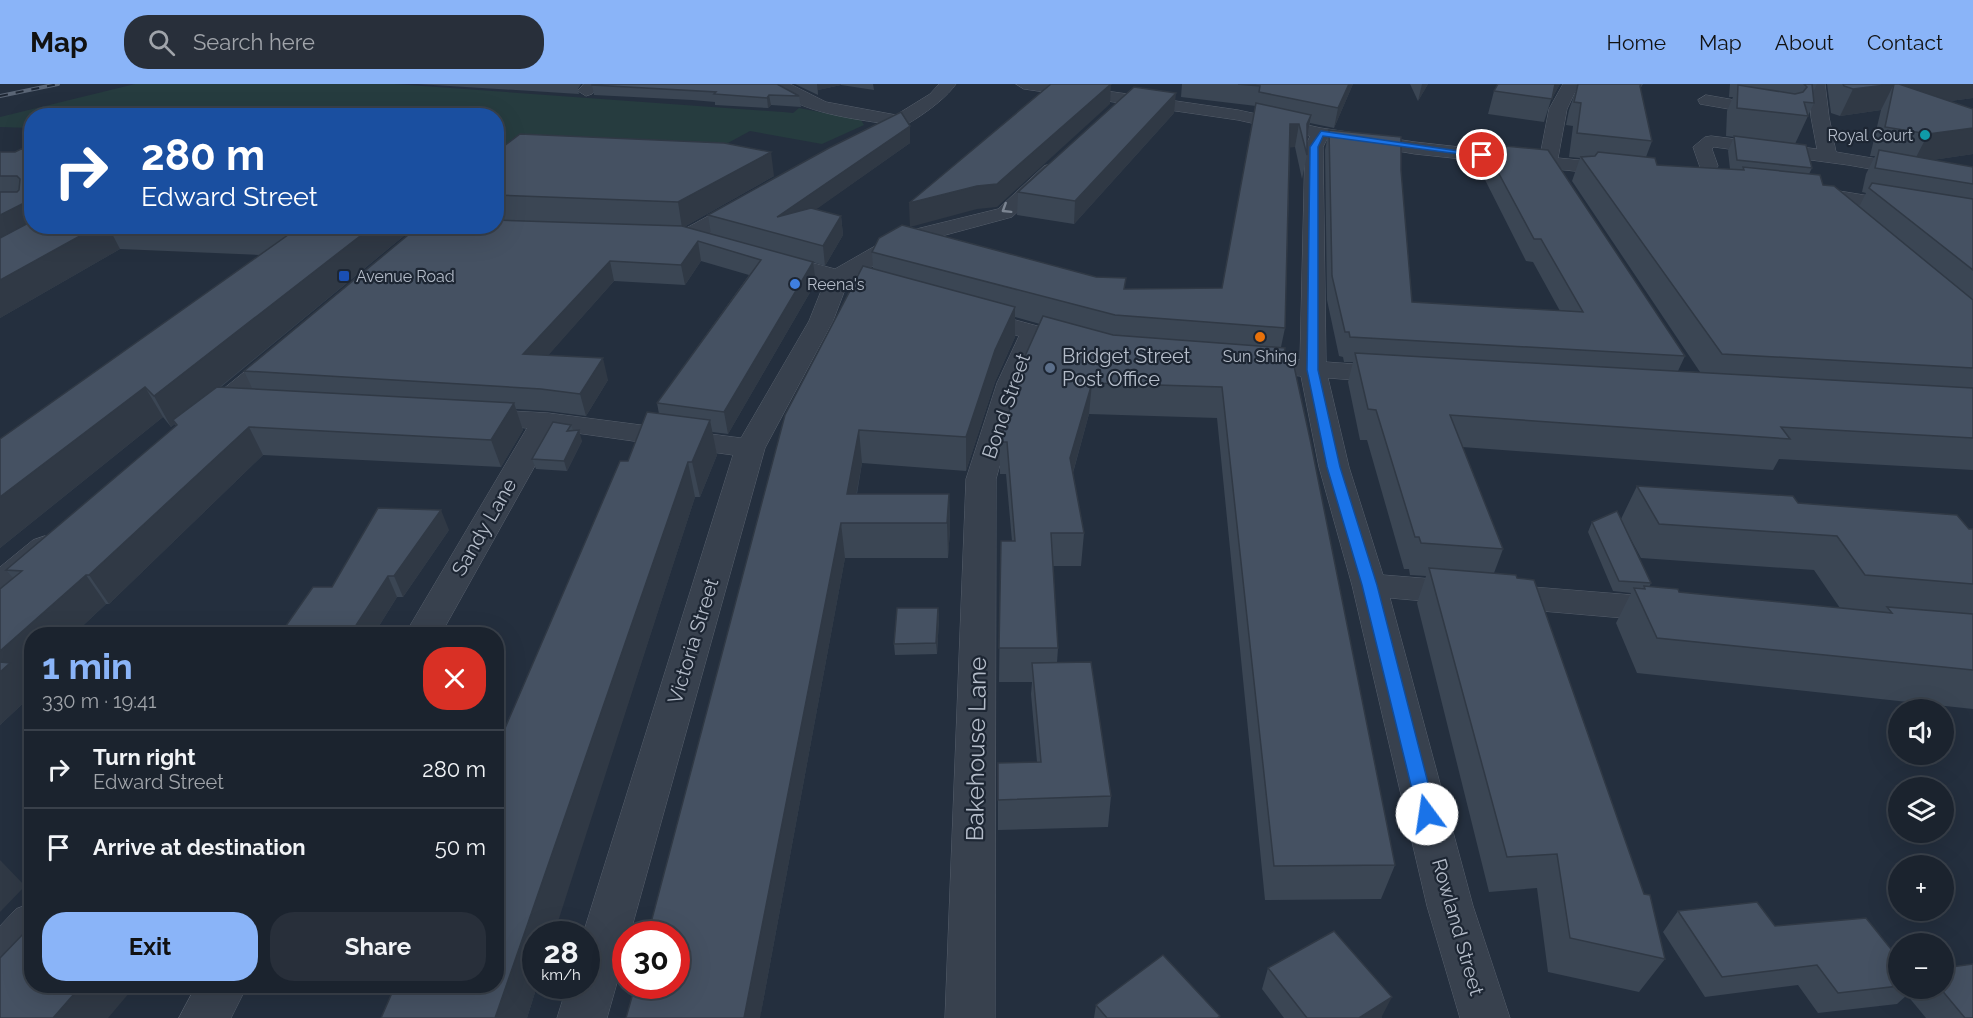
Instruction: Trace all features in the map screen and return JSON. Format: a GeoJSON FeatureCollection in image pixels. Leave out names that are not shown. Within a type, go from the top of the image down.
{"type":"FeatureCollection","features":[{"type":"Feature","properties":{"kind":"street"},"geometry":{"type":"LineString","coordinates":[[778,84],[795,96],[816,106],[897,120]]}},
{"type":"Feature","properties":{"kind":"street"},"geometry":{"type":"LineString","coordinates":[[844,148],[922,108],[936,98],[948,84]]}},
{"type":"Feature","properties":{"kind":"street"},"geometry":{"type":"LineString","coordinates":[[1024,84],[1238,115],[1321,133],[1415,148],[1641,173]]}},
{"type":"Feature","properties":{"kind":"street"},"geometry":{"type":"LineString","coordinates":[[1548,162],[1558,109],[1571,84]]}},
{"type":"Feature","properties":{"kind":"street"},"geometry":{"type":"LineString","coordinates":[[1817,84],[1820,117],[1828,156]]}},
{"type":"Feature","properties":{"kind":"street"},"geometry":{"type":"LineString","coordinates":[[1708,99],[1783,113]]}},
{"type":"Feature","properties":{"kind":"street"},"geometry":{"type":"LineString","coordinates":[[1109,116],[1127,100]]}},
{"type":"Feature","properties":{"kind":"street","name":"Rowland Street"},"geometry":{"type":"LineString","coordinates":[[1321,133],[1314,147],[1313,370],[1334,467],[1370,585],[1450,906],[1485,1018]]}},
{"type":"Feature","properties":{"kind":"street"},"geometry":{"type":"LineString","coordinates":[[1723,182],[1704,172],[1702,147],[1711,141],[1828,156],[1973,182]]}},
{"type":"Feature","properties":{"kind":"street"},"geometry":{"type":"LineString","coordinates":[[838,277],[904,239],[1005,213],[1066,156]]}},
{"type":"Feature","properties":{"kind":"street"},"geometry":{"type":"LineString","coordinates":[[1559,183],[1553,171],[1584,174]]}},
{"type":"Feature","properties":{"kind":"street"},"geometry":{"type":"LineString","coordinates":[[1781,189],[1973,219]]}},
{"type":"Feature","properties":{"kind":"street"},"geometry":{"type":"LineString","coordinates":[[687,237],[765,193]]}},
{"type":"Feature","properties":{"kind":"street"},"geometry":{"type":"LineString","coordinates":[[1816,193],[1851,223]]}},
{"type":"Feature","properties":{"kind":"street"},"geometry":{"type":"LineString","coordinates":[[403,251],[423,234]]}},
{"type":"Feature","properties":{"kind":"street"},"geometry":{"type":"LineString","coordinates":[[664,237],[687,237],[715,244]]}},
{"type":"Feature","properties":{"kind":"street"},"geometry":{"type":"LineString","coordinates":[[747,252],[918,300]]}},
{"type":"Feature","properties":{"kind":"street","name":"Victoria Street"},"geometry":{"type":"LineString","coordinates":[[582,1018],[750,448],[821,321],[838,277]]}},
{"type":"Feature","properties":{"kind":"street"},"geometry":{"type":"LineString","coordinates":[[952,310],[1100,351]]}},
{"type":"Feature","properties":{"kind":"street","name":"Bond Street"},"geometry":{"type":"LineString","coordinates":[[981,479],[1010,383],[1033,332]]}},
{"type":"Feature","properties":{"kind":"street"},"geometry":{"type":"LineString","coordinates":[[189,430],[301,337]]}},
{"type":"Feature","properties":{"kind":"street"},"geometry":{"type":"LineString","coordinates":[[1230,364],[1418,377]]}},
{"type":"Feature","properties":{"kind":"street"},"geometry":{"type":"LineString","coordinates":[[224,402],[259,404]]}},
{"type":"Feature","properties":{"kind":"street"},"geometry":{"type":"LineString","coordinates":[[444,415],[548,421],[750,448]]}},
{"type":"Feature","properties":{"kind":"street","name":"Sandy Lane"},"geometry":{"type":"LineString","coordinates":[[427,627],[536,436],[548,421]]}},
{"type":"Feature","properties":{"kind":"street","name":"Bakehouse Lane"},"geometry":{"type":"LineString","coordinates":[[970,1018],[981,479]]}},
{"type":"Feature","properties":{"kind":"street"},"geometry":{"type":"LineString","coordinates":[[0,585],[64,531]]}},
{"type":"Feature","properties":{"kind":"street"},"geometry":{"type":"LineString","coordinates":[[1370,585],[1701,613]]}},
{"type":"Feature","properties":{"kind":"street"},"geometry":{"type":"LineString","coordinates":[[0,958],[24,932]]}},
{"type":"Feature","properties":{"kind":"street"},"geometry":{"type":"LineString","coordinates":[[204,1018],[219,993]]}},
{"type":"Feature","properties":{"kind":"green space"},"geometry":{"type":"Polygon","coordinates":[[[135,84],[395,84],[793,113],[799,108],[861,120],[864,125],[822,144],[750,131],[689,164],[504,154],[504,108],[37,108],[135,84]]]}},
{"type":"Feature","properties":{"kind":"green space"},"geometry":{"type":"Polygon","coordinates":[[[24,111],[24,128],[0,127],[0,117],[24,111]]]}},
{"type":"Feature","properties":{"kind":"building"},"geometry":{"type":"Polygon","coordinates":[[[592,84],[777,84],[799,96],[769,95],[767,98],[714,94],[716,92],[592,84]]]}},
{"type":"Feature","properties":{"kind":"building"},"geometry":{"type":"Polygon","coordinates":[[[1051,84],[1111,84],[997,184],[977,186],[909,203],[1051,84]]]}},
{"type":"Feature","properties":{"kind":"building"},"geometry":{"type":"Polygon","coordinates":[[[1238,84],[1349,84],[1338,108],[1259,92],[1260,86],[1238,84]]]}},
{"type":"Feature","properties":{"kind":"building"},"geometry":{"type":"Polygon","coordinates":[[[1498,84],[1555,84],[1552,99],[1494,91],[1498,84]]]}},
{"type":"Feature","properties":{"kind":"building"},"geometry":{"type":"Polygon","coordinates":[[[1578,84],[1641,84],[1652,141],[1577,133],[1581,103],[1574,102],[1578,84]]]}},
{"type":"Feature","properties":{"kind":"building"},"geometry":{"type":"Polygon","coordinates":[[[1804,84],[1812,84],[1814,103],[1804,102],[1808,116],[1737,108],[1738,85],[1795,94],[1803,92],[1807,87],[1804,84]]]}},
{"type":"Feature","properties":{"kind":"building"},"geometry":{"type":"Polygon","coordinates":[[[1843,84],[1894,84],[1853,89],[1843,84]]]}},
{"type":"Feature","properties":{"kind":"building"},"geometry":{"type":"Polygon","coordinates":[[[1894,84],[1973,109],[1973,128],[1928,134],[1885,127],[1894,84]]]}},
{"type":"Feature","properties":{"kind":"building"},"geometry":{"type":"Polygon","coordinates":[[[1134,87],[1176,93],[1075,201],[1018,192],[1134,87]]]}},
{"type":"Feature","properties":{"kind":"building"},"geometry":{"type":"Polygon","coordinates":[[[1256,103],[1311,115],[1307,124],[1307,155],[1299,124],[1290,124],[1285,328],[1115,315],[872,252],[879,238],[902,225],[1096,277],[1126,278],[1124,289],[1222,288],[1256,103]]]}},
{"type":"Feature","properties":{"kind":"building"},"geometry":{"type":"Polygon","coordinates":[[[901,112],[910,126],[777,217],[811,208],[841,216],[823,246],[708,215],[829,148],[901,112]]]}},
{"type":"Feature","properties":{"kind":"building"},"geometry":{"type":"Polygon","coordinates":[[[1329,130],[1401,137],[1401,170],[1412,302],[1583,312],[1541,239],[1534,239],[1483,144],[1548,150],[1685,356],[1350,337],[1349,332],[1345,332],[1332,276],[1329,130]]]}},
{"type":"Feature","properties":{"kind":"building"},"geometry":{"type":"Polygon","coordinates":[[[520,134],[724,143],[771,152],[678,202],[504,195],[504,146],[520,134]]]}},
{"type":"Feature","properties":{"kind":"building"},"geometry":{"type":"Polygon","coordinates":[[[1734,136],[1806,145],[1812,168],[1737,160],[1734,136]]]}},
{"type":"Feature","properties":{"kind":"building"},"geometry":{"type":"Polygon","coordinates":[[[24,149],[24,203],[0,215],[0,192],[17,192],[20,179],[17,176],[0,176],[0,152],[24,149]]]}},
{"type":"Feature","properties":{"kind":"building"},"geometry":{"type":"Polygon","coordinates":[[[1879,150],[1973,167],[1973,184],[1875,168],[1879,150]]]}},
{"type":"Feature","properties":{"kind":"building"},"geometry":{"type":"Polygon","coordinates":[[[1598,152],[1655,158],[1657,165],[1744,170],[1743,167],[1820,175],[1823,185],[1834,186],[1973,300],[1973,368],[1722,354],[1581,157],[1595,156],[1598,152]]]}},
{"type":"Feature","properties":{"kind":"building"},"geometry":{"type":"Polygon","coordinates":[[[1872,183],[1973,199],[1973,270],[1869,188],[1872,183]]]}},
{"type":"Feature","properties":{"kind":"building"},"geometry":{"type":"Polygon","coordinates":[[[504,220],[682,226],[813,262],[724,412],[657,403],[761,260],[698,241],[681,265],[610,261],[523,354],[603,358],[580,394],[541,389],[244,371],[409,234],[504,234],[504,220]]]}},
{"type":"Feature","properties":{"kind":"building"},"geometry":{"type":"Polygon","coordinates":[[[24,225],[24,234],[83,234],[0,280],[0,238],[24,225]]]}},
{"type":"Feature","properties":{"kind":"building"},"geometry":{"type":"Polygon","coordinates":[[[289,234],[363,234],[154,396],[145,387],[0,497],[0,439],[289,234]]]}},
{"type":"Feature","properties":{"kind":"building"},"geometry":{"type":"Polygon","coordinates":[[[863,266],[1015,307],[995,350],[966,437],[859,430],[847,494],[949,494],[947,523],[841,523],[744,1018],[626,1018],[631,999],[690,999],[690,921],[651,921],[785,415],[863,266]]]}},
{"type":"Feature","properties":{"kind":"building"},"geometry":{"type":"Polygon","coordinates":[[[1043,316],[1113,335],[1285,348],[1284,353],[1292,357],[1395,865],[1274,866],[1222,387],[1092,383],[1070,458],[1084,533],[1051,533],[1058,648],[999,648],[1001,541],[1015,541],[1007,442],[1000,442],[1026,354],[1043,316]]]}},
{"type":"Feature","properties":{"kind":"building"},"geometry":{"type":"Polygon","coordinates":[[[1355,353],[1973,388],[1973,438],[1781,427],[1790,439],[1450,415],[1503,549],[1421,543],[1419,537],[1415,537],[1376,410],[1368,409],[1355,353]]]}},
{"type":"Feature","properties":{"kind":"building"},"geometry":{"type":"Polygon","coordinates":[[[217,387],[514,403],[491,440],[249,427],[89,575],[86,575],[27,627],[24,627],[24,630],[0,651],[0,589],[22,571],[6,570],[177,425],[173,420],[217,387]]]}},
{"type":"Feature","properties":{"kind":"building"},"geometry":{"type":"Polygon","coordinates":[[[647,412],[710,420],[692,462],[688,462],[529,921],[522,921],[522,940],[504,992],[504,730],[620,461],[628,461],[647,412]]]}},
{"type":"Feature","properties":{"kind":"building"},"geometry":{"type":"Polygon","coordinates":[[[553,422],[571,425],[567,431],[579,430],[564,461],[532,459],[553,422]]]}},
{"type":"Feature","properties":{"kind":"building"},"geometry":{"type":"Polygon","coordinates":[[[1637,486],[1793,496],[1798,503],[1957,515],[1969,529],[1973,529],[1973,584],[1865,575],[1837,536],[1659,524],[1637,486]]]}},
{"type":"Feature","properties":{"kind":"building"},"geometry":{"type":"Polygon","coordinates":[[[378,508],[441,510],[394,576],[388,576],[355,627],[285,627],[313,587],[332,587],[378,508]]]}},
{"type":"Feature","properties":{"kind":"building"},"geometry":{"type":"Polygon","coordinates":[[[1617,511],[1651,583],[1619,581],[1592,522],[1617,511]]]}},
{"type":"Feature","properties":{"kind":"building"},"geometry":{"type":"Polygon","coordinates":[[[1429,568],[1516,575],[1517,578],[1534,580],[1644,894],[1650,895],[1665,959],[1570,938],[1557,854],[1507,857],[1429,568]]]}},
{"type":"Feature","properties":{"kind":"building"},"geometry":{"type":"Polygon","coordinates":[[[1644,586],[1678,589],[1679,592],[1892,613],[1887,607],[1973,614],[1973,670],[1657,638],[1634,588],[1645,589],[1644,586]]]}},
{"type":"Feature","properties":{"kind":"building"},"geometry":{"type":"Polygon","coordinates":[[[897,608],[938,608],[936,643],[894,644],[897,608]]]}},
{"type":"Feature","properties":{"kind":"building"},"geometry":{"type":"Polygon","coordinates":[[[0,662],[10,663],[0,672],[0,662]]]}},
{"type":"Feature","properties":{"kind":"building"},"geometry":{"type":"Polygon","coordinates":[[[1091,662],[1111,796],[998,800],[998,763],[1041,762],[1032,663],[1091,662]]]}},
{"type":"Feature","properties":{"kind":"building"},"geometry":{"type":"Polygon","coordinates":[[[1757,902],[1775,926],[1866,918],[1888,945],[1888,987],[1838,993],[1817,965],[1722,977],[1678,911],[1757,902]]]}},
{"type":"Feature","properties":{"kind":"building"},"geometry":{"type":"Polygon","coordinates":[[[1334,931],[1392,997],[1359,1018],[1307,1018],[1268,968],[1334,931]]]}},
{"type":"Feature","properties":{"kind":"building"},"geometry":{"type":"Polygon","coordinates":[[[24,933],[24,993],[75,993],[53,1018],[0,1018],[0,958],[24,933]]]}},
{"type":"Feature","properties":{"kind":"building"},"geometry":{"type":"Polygon","coordinates":[[[1163,955],[1220,1016],[1217,1018],[1107,1018],[1096,1005],[1163,955]]]}},
{"type":"Feature","properties":{"kind":"building"},"geometry":{"type":"Polygon","coordinates":[[[1973,964],[1973,1018],[1965,1018],[1949,999],[1954,999],[1954,967],[1973,964]]]}},
{"type":"Feature","properties":{"kind":"building"},"geometry":{"type":"Polygon","coordinates":[[[392,993],[504,993],[495,1018],[381,1018],[392,993]]]}},
{"type":"Feature","properties":{"kind":"railway"},"geometry":{"type":"LineString","coordinates":[[0,96],[58,84]]}},
{"type":"Feature","properties":{"kind":"place","name":"Royal Court"},"geometry":{"type":"Point","coordinates":[1925,135]}},
{"type":"Feature","properties":{"kind":"place","name":"Avenue Road"},"geometry":{"type":"Point","coordinates":[344,276]}},
{"type":"Feature","properties":{"kind":"place","name":"Reena's"},"geometry":{"type":"Point","coordinates":[795,284]}},
{"type":"Feature","properties":{"kind":"place","name":"Sun Shing"},"geometry":{"type":"Point","coordinates":[1260,337]}},
{"type":"Feature","properties":{"kind":"place","name":"Bridget Street Post Office"},"geometry":{"type":"Point","coordinates":[1050,368]}},
{"type":"Feature","properties":{"kind":"route"},"geometry":{"type":"LineString","coordinates":[[1427,814],[1370,585],[1334,467],[1313,370],[1314,147],[1321,133],[1415,148],[1482,155]]}}]}
